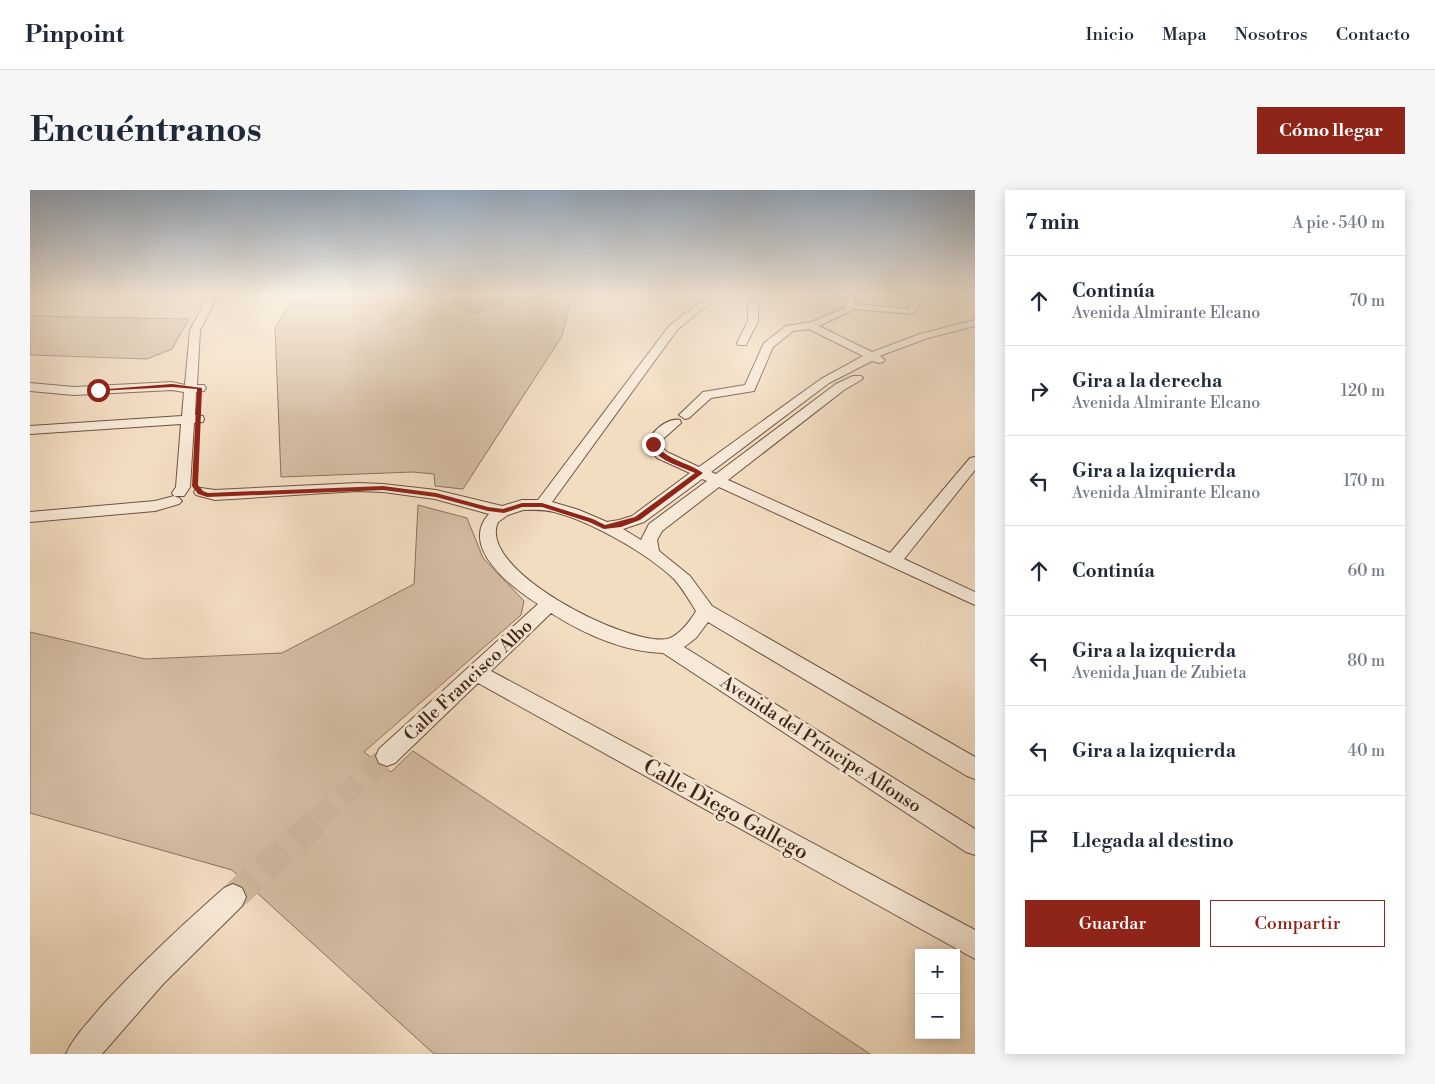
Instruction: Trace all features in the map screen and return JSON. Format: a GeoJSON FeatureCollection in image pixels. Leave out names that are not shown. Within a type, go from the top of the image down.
{"type":"FeatureCollection","features":[{"type":"Feature","properties":{"kind":"street"},"geometry":{"type":"LineString","coordinates":[[30,517],[155,506],[177,497],[184,487],[193,419],[195,335]]}},
{"type":"Feature","properties":{"kind":"street"},"geometry":{"type":"LineString","coordinates":[[195,388],[202,335]]}},
{"type":"Feature","properties":{"kind":"street"},"geometry":{"type":"LineString","coordinates":[[542,505],[668,335]]}},
{"type":"Feature","properties":{"kind":"street"},"geometry":{"type":"LineString","coordinates":[[742,343],[746,335]]}},
{"type":"Feature","properties":{"kind":"street"},"geometry":{"type":"LineString","coordinates":[[781,335],[768,345],[750,388],[707,395],[654,440],[653,444],[656,450],[662,455],[717,481],[975,599]]}},
{"type":"Feature","properties":{"kind":"street"},"geometry":{"type":"LineString","coordinates":[[829,335],[870,357],[885,362]]}},
{"type":"Feature","properties":{"kind":"street"},"geometry":{"type":"LineString","coordinates":[[604,527],[621,525],[638,519],[825,382],[870,357],[927,335]]}},
{"type":"Feature","properties":{"kind":"street"},"geometry":{"type":"LineString","coordinates":[[651,554],[649,540],[655,528],[840,387],[885,362],[953,335]]}},
{"type":"Feature","properties":{"kind":"street"},"geometry":{"type":"LineString","coordinates":[[30,387],[74,390],[172,386],[195,388]]}},
{"type":"Feature","properties":{"kind":"street"},"geometry":{"type":"LineString","coordinates":[[30,430],[193,419]]}},
{"type":"Feature","properties":{"kind":"street"},"geometry":{"type":"LineString","coordinates":[[193,419],[195,486],[197,495]]}},
{"type":"Feature","properties":{"kind":"street"},"geometry":{"type":"LineString","coordinates":[[893,561],[975,461]]}},
{"type":"Feature","properties":{"kind":"street"},"geometry":{"type":"LineString","coordinates":[[197,495],[383,488],[436,495],[488,509],[504,511]]}},
{"type":"Feature","properties":{"kind":"street"},"geometry":{"type":"LineString","coordinates":[[177,497],[181,505],[197,495],[380,494],[432,502],[465,511],[480,519],[486,530],[487,543],[492,556],[503,569],[525,587],[582,622],[618,637],[647,644],[667,646],[686,637],[698,624],[705,611]]}},
{"type":"Feature","properties":{"kind":"street"},"geometry":{"type":"LineString","coordinates":[[486,530],[492,519],[504,511],[522,505],[542,505],[591,520],[651,554],[676,572],[696,595],[705,611],[975,769]]}},
{"type":"Feature","properties":{"kind":"street","name":"Calle Francisco Albo"},"geometry":{"type":"LineString","coordinates":[[387,756],[550,603]]}},
{"type":"Feature","properties":{"kind":"street","name":"Avenida del Príncipe Alfonso"},"geometry":{"type":"LineString","coordinates":[[667,646],[975,843]]}},
{"type":"Feature","properties":{"kind":"street","name":"Calle Diego Gallego"},"geometry":{"type":"LineString","coordinates":[[476,672],[975,945]]}},
{"type":"Feature","properties":{"kind":"street"},"geometry":{"type":"LineString","coordinates":[[82,1054],[104,1026],[173,952],[233,898]]}},
{"type":"Feature","properties":{"kind":"shaded area"},"geometry":{"type":"Polygon","coordinates":[[[30,335],[180,335],[172,349],[147,359],[30,355],[30,335]]]}},
{"type":"Feature","properties":{"kind":"shaded area"},"geometry":{"type":"Polygon","coordinates":[[[275,335],[562,335],[463,489],[435,486],[434,474],[413,472],[281,477],[275,335]]]}},
{"type":"Feature","properties":{"kind":"shaded area"},"geometry":{"type":"Polygon","coordinates":[[[418,505],[467,518],[483,558],[524,601],[521,615],[364,752],[391,772],[413,751],[870,1054],[434,1054],[232,870],[30,813],[30,632],[145,659],[282,653],[414,584],[418,505]]]}},
{"type":"Feature","properties":{"kind":"tunnel"},"geometry":{"type":"LineString","coordinates":[[317,820],[387,756]]}},
{"type":"Feature","properties":{"kind":"tunnel"},"geometry":{"type":"LineString","coordinates":[[233,897],[319,819]]}},
{"type":"Feature","properties":{"kind":"route"},"geometry":{"type":"LineString","coordinates":[[98,390],[172,386],[190,389],[200,388],[195,486],[207,495],[383,488],[436,495],[488,509],[504,511],[522,505],[542,505],[591,520],[604,527],[621,525],[638,519],[700,473],[662,455],[653,444]]}}]}
